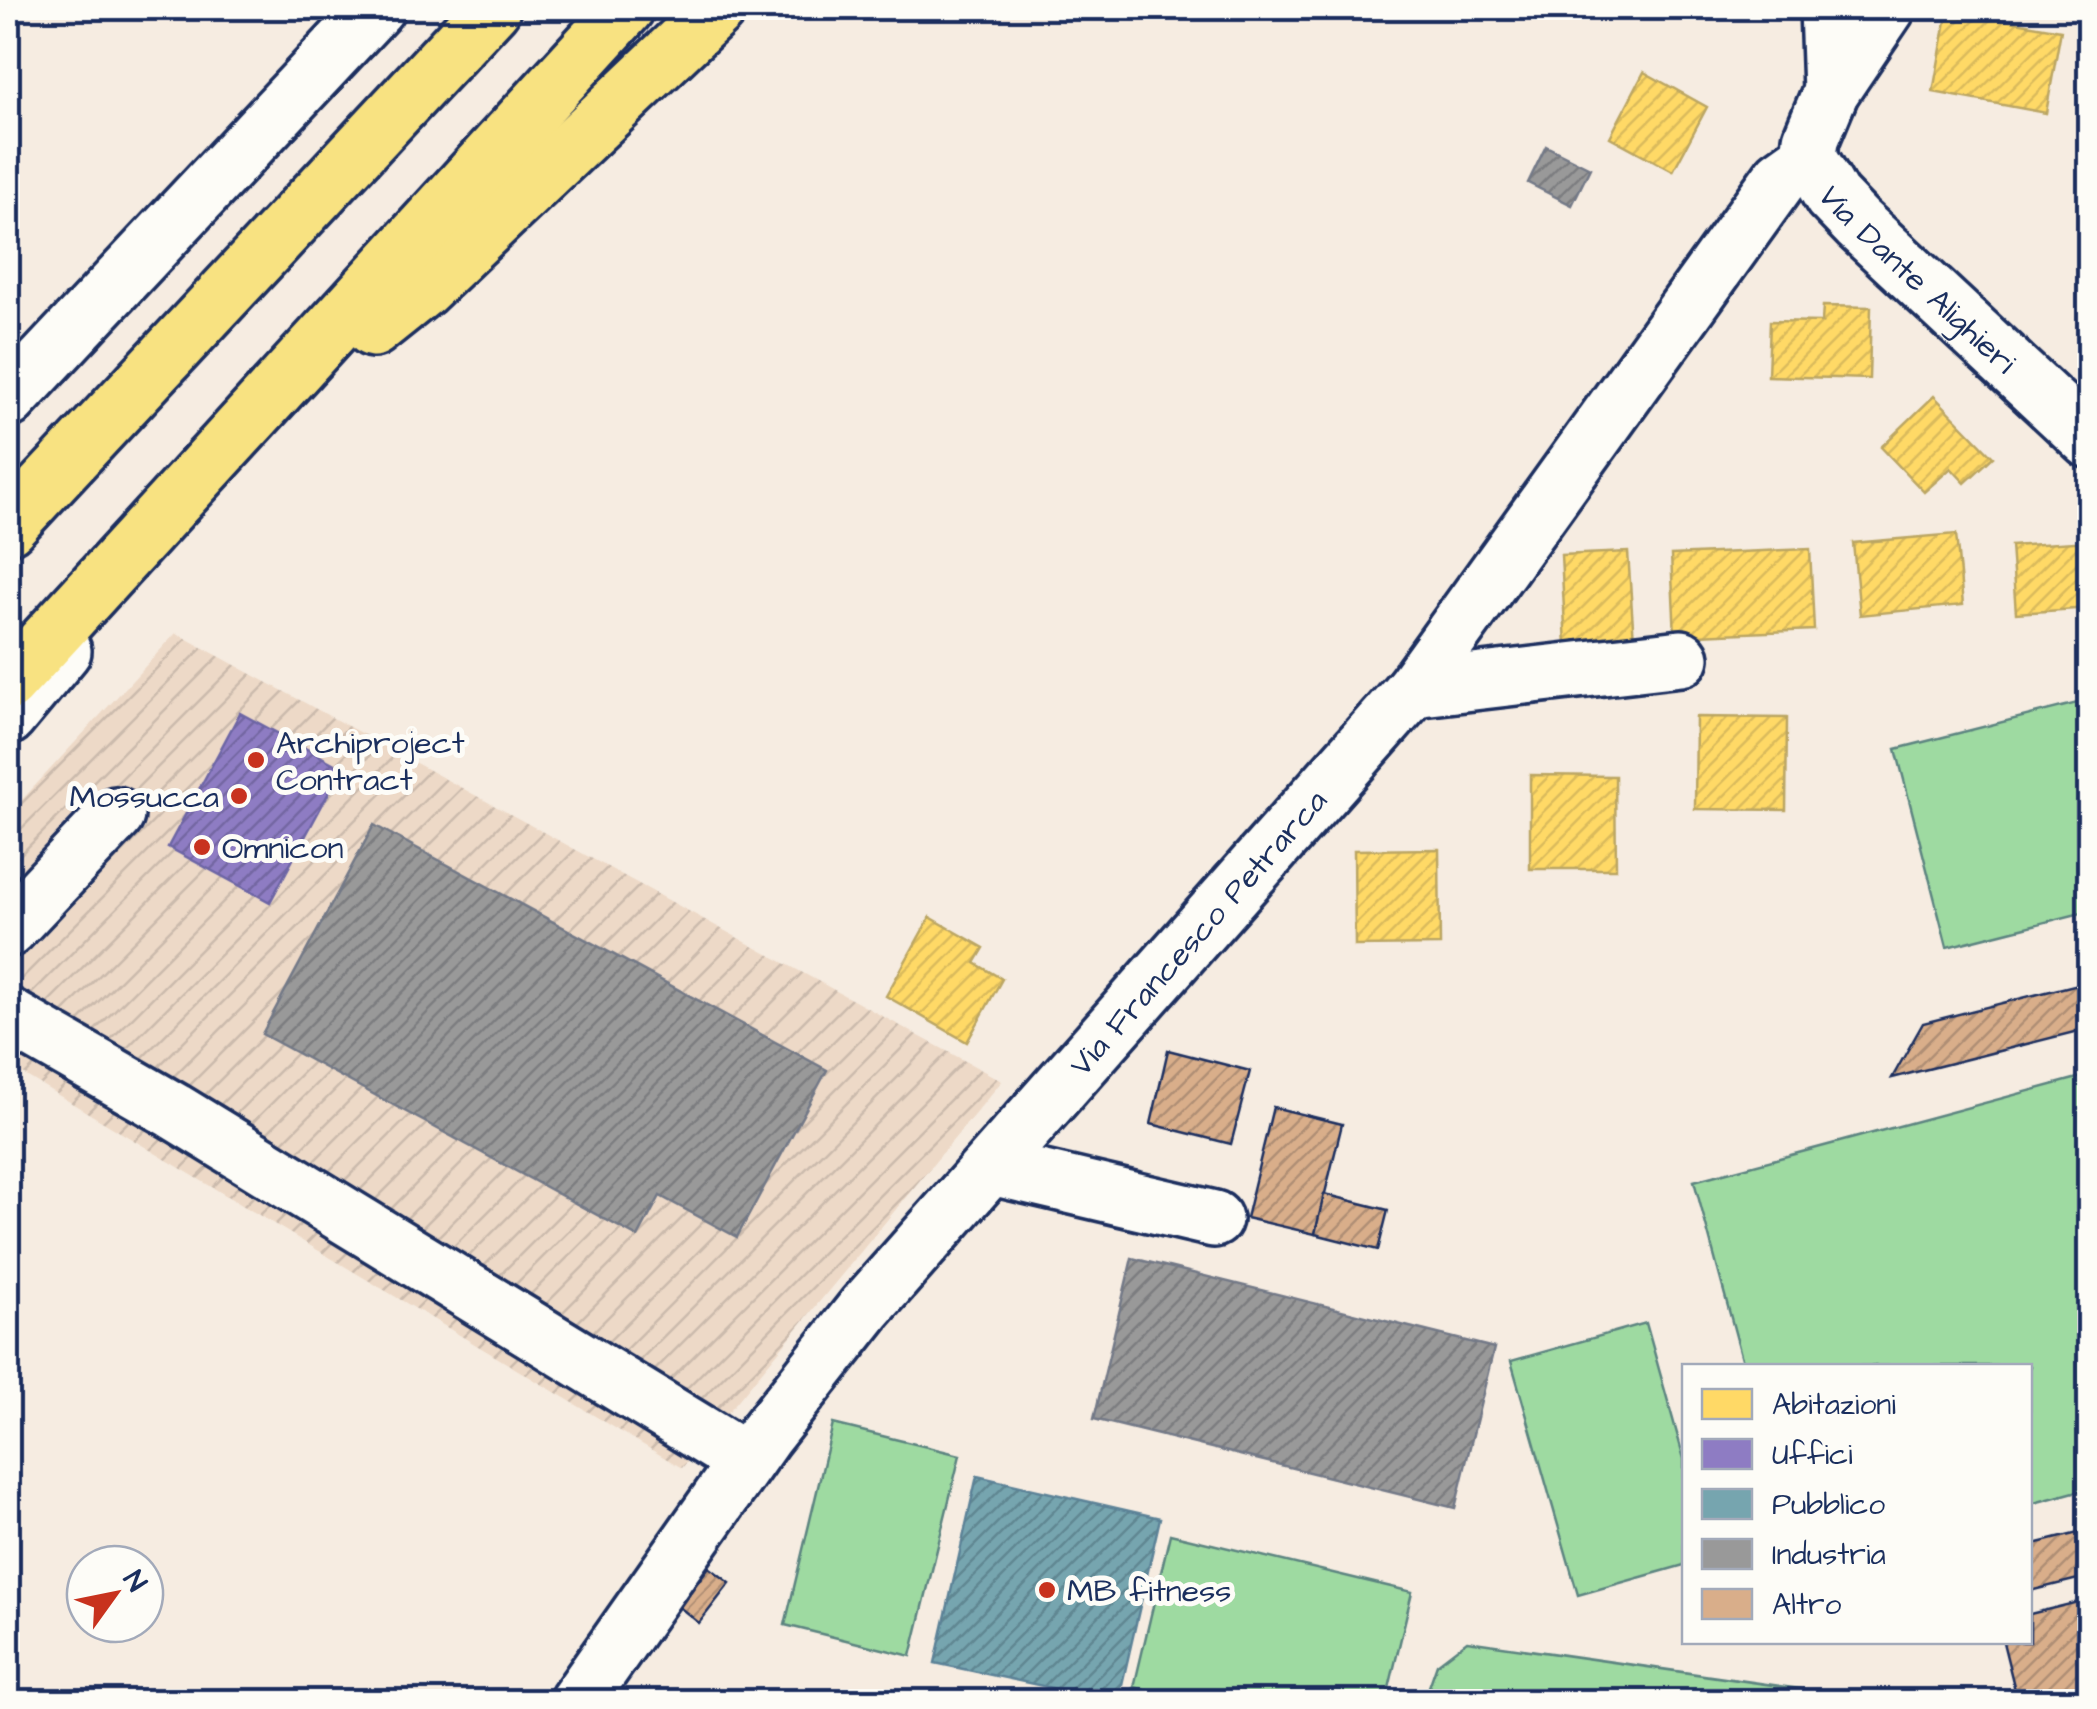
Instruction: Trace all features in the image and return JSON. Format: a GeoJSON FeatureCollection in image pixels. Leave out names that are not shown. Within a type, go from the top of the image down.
{"type":"FeatureCollection","features":[{"type":"Feature","properties":{"kind":"highway"},"geometry":{"type":"LineString","coordinates":[[8,526],[492,8]]}},
{"type":"Feature","properties":{"kind":"highway"},"geometry":{"type":"LineString","coordinates":[[8,684],[626,8]]}},
{"type":"Feature","properties":{"kind":"highway"},"geometry":{"type":"LineString","coordinates":[[279,391],[350,348],[423,288],[718,8]]}},
{"type":"Feature","properties":{"kind":"street"},"geometry":{"type":"LineString","coordinates":[[8,400],[376,8]]}},
{"type":"Feature","properties":{"kind":"street"},"geometry":{"type":"LineString","coordinates":[[1828,8],[1831,91]]}},
{"type":"Feature","properties":{"kind":"street"},"geometry":{"type":"LineString","coordinates":[[1831,91],[1887,8]]}},
{"type":"Feature","properties":{"kind":"street","name":"Via Dante Alighieri"},"geometry":{"type":"LineString","coordinates":[[1831,91],[1811,139],[1808,157],[1832,198],[2090,440]]}},
{"type":"Feature","properties":{"kind":"street","name":"Via Francesco Petrarca"},"geometry":{"type":"LineString","coordinates":[[576,1702],[746,1460],[866,1307],[1412,688],[1781,177],[1808,157]]}},
{"type":"Feature","properties":{"kind":"street"},"geometry":{"type":"LineString","coordinates":[[8,717],[90,619],[158,522]]}},
{"type":"Feature","properties":{"kind":"street"},"geometry":{"type":"LineString","coordinates":[[1412,688],[1681,658]]}},
{"type":"Feature","properties":{"kind":"street"},"geometry":{"type":"LineString","coordinates":[[8,929],[116,816]]}},
{"type":"Feature","properties":{"kind":"street"},"geometry":{"type":"LineString","coordinates":[[8,1016],[190,1120],[746,1460]]}},
{"type":"Feature","properties":{"kind":"street"},"geometry":{"type":"LineString","coordinates":[[992,1166],[1214,1219]]}},
{"type":"Feature","properties":{"kind":"shaded area"},"geometry":{"type":"Polygon","coordinates":[[[176,633],[1002,1081],[682,1468],[23,1074],[8,1089],[8,815],[176,633]]]}},
{"type":"Feature","properties":{"kind":"green space"},"geometry":{"type":"Polygon","coordinates":[[[2089,700],[2089,911],[1947,947],[1896,749],[2089,700]]]}},
{"type":"Feature","properties":{"kind":"green space"},"geometry":{"type":"Polygon","coordinates":[[[2089,1075],[2089,1488],[2032,1503],[2032,1364],[1743,1364],[1694,1181],[2089,1075]]]}},
{"type":"Feature","properties":{"kind":"green space"},"geometry":{"type":"Polygon","coordinates":[[[1646,1323],[1682,1452],[1682,1566],[1578,1595],[1511,1361],[1646,1323]]]}},
{"type":"Feature","properties":{"kind":"green space"},"geometry":{"type":"Polygon","coordinates":[[[833,1424],[960,1455],[911,1656],[785,1625],[833,1424]]]}},
{"type":"Feature","properties":{"kind":"green space"},"geometry":{"type":"Polygon","coordinates":[[[1170,1534],[1412,1592],[1386,1701],[1195,1702],[1134,1687],[1170,1534]]]}},
{"type":"Feature","properties":{"kind":"green space"},"geometry":{"type":"Polygon","coordinates":[[[1467,1641],[1884,1701],[1424,1701],[1437,1664],[1467,1641]]]}},
{"type":"Feature","properties":{"kind":"building: Abitazioni"},"geometry":{"type":"Polygon","coordinates":[[[1948,10],[2061,30],[2046,113],[1933,92],[1948,10]]]}},
{"type":"Feature","properties":{"kind":"building: Abitazioni"},"geometry":{"type":"Polygon","coordinates":[[[1644,72],[1707,107],[1673,171],[1610,137],[1644,72]]]}},
{"type":"Feature","properties":{"kind":"building: Abitazioni"},"geometry":{"type":"Polygon","coordinates":[[[1823,306],[1871,307],[1869,379],[1768,376],[1770,321],[1822,322],[1823,306]]]}},
{"type":"Feature","properties":{"kind":"building: Abitazioni"},"geometry":{"type":"Polygon","coordinates":[[[1934,396],[1993,457],[1965,483],[1951,468],[1924,492],[1881,447],[1934,396]]]}},
{"type":"Feature","properties":{"kind":"building: Abitazioni"},"geometry":{"type":"Polygon","coordinates":[[[1956,534],[1963,605],[1860,615],[1853,543],[1956,534]]]}},
{"type":"Feature","properties":{"kind":"building: Abitazioni"},"geometry":{"type":"Polygon","coordinates":[[[2090,541],[2090,608],[2016,613],[2011,546],[2090,541]]]}},
{"type":"Feature","properties":{"kind":"building: Abitazioni"},"geometry":{"type":"Polygon","coordinates":[[[1810,549],[1814,630],[1675,636],[1671,555],[1810,549]]]}},
{"type":"Feature","properties":{"kind":"building: Abitazioni"},"geometry":{"type":"Polygon","coordinates":[[[1628,552],[1634,641],[1566,645],[1561,555],[1628,552]]]}},
{"type":"Feature","properties":{"kind":"building: Abitazioni"},"geometry":{"type":"Polygon","coordinates":[[[1696,717],[1787,718],[1786,810],[1695,809],[1696,717]]]}},
{"type":"Feature","properties":{"kind":"building: Abitazioni"},"geometry":{"type":"Polygon","coordinates":[[[1530,775],[1615,776],[1616,869],[1530,869],[1530,775]]]}},
{"type":"Feature","properties":{"kind":"building: Abitazioni"},"geometry":{"type":"Polygon","coordinates":[[[1439,849],[1440,945],[1355,946],[1354,850],[1439,849]]]}},
{"type":"Feature","properties":{"kind":"building: Abitazioni"},"geometry":{"type":"Polygon","coordinates":[[[930,917],[984,948],[975,963],[1002,979],[967,1042],[886,996],[930,917]]]}},
{"type":"Feature","properties":{"kind":"building: Uffici"},"geometry":{"type":"Polygon","coordinates":[[[240,713],[342,768],[270,902],[168,847],[240,713]]]}},
{"type":"Feature","properties":{"kind":"building: Pubblico","name":"MB fitness"},"geometry":{"type":"Polygon","coordinates":[[[977,1476],[1160,1518],[1118,1702],[935,1663],[977,1476]]]}},
{"type":"Feature","properties":{"kind":"building: Industria"},"geometry":{"type":"Polygon","coordinates":[[[1546,146],[1590,168],[1572,205],[1528,183],[1546,146]]]}},
{"type":"Feature","properties":{"kind":"building: Industria"},"geometry":{"type":"Polygon","coordinates":[[[374,825],[827,1070],[737,1237],[660,1196],[638,1237],[262,1034],[374,825]]]}},
{"type":"Feature","properties":{"kind":"building: Industria"},"geometry":{"type":"Polygon","coordinates":[[[1132,1258],[1494,1348],[1455,1508],[1094,1419],[1132,1258]]]}},
{"type":"Feature","properties":{"kind":"building: Altro"},"geometry":{"type":"Polygon","coordinates":[[[2090,981],[2090,1028],[1892,1078],[1923,1023],[2090,981]]]}},
{"type":"Feature","properties":{"kind":"building: Altro"},"geometry":{"type":"Polygon","coordinates":[[[1168,1050],[1250,1071],[1231,1144],[1151,1124],[1168,1050]]]}},
{"type":"Feature","properties":{"kind":"building: Altro"},"geometry":{"type":"Polygon","coordinates":[[[1273,1107],[1342,1124],[1315,1234],[1246,1218],[1273,1107]]]}},
{"type":"Feature","properties":{"kind":"building: Altro"},"geometry":{"type":"Polygon","coordinates":[[[1324,1194],[1388,1210],[1378,1250],[1315,1234],[1324,1194]]]}},
{"type":"Feature","properties":{"kind":"building: Altro"},"geometry":{"type":"Polygon","coordinates":[[[2090,1530],[2090,1576],[2032,1590],[2032,1544],[2090,1530]]]}},
{"type":"Feature","properties":{"kind":"building: Altro"},"geometry":{"type":"Polygon","coordinates":[[[709,1567],[730,1583],[699,1623],[678,1606],[709,1567]]]}},
{"type":"Feature","properties":{"kind":"building: Altro"},"geometry":{"type":"Polygon","coordinates":[[[2090,1599],[2090,1702],[2018,1702],[2004,1644],[2032,1644],[2032,1614],[2090,1599]]]}},
{"type":"Feature","properties":{"kind":"place","name":"Archiproject Contract"},"geometry":{"type":"Point","coordinates":[256,760]}},
{"type":"Feature","properties":{"kind":"place","name":"Mossucca"},"geometry":{"type":"Point","coordinates":[239,796]}},
{"type":"Feature","properties":{"kind":"place","name":"Omnicon"},"geometry":{"type":"Point","coordinates":[202,847]}},
{"type":"Feature","properties":{"kind":"place","name":"MB fitness"},"geometry":{"type":"Point","coordinates":[1047,1590]}}]}
